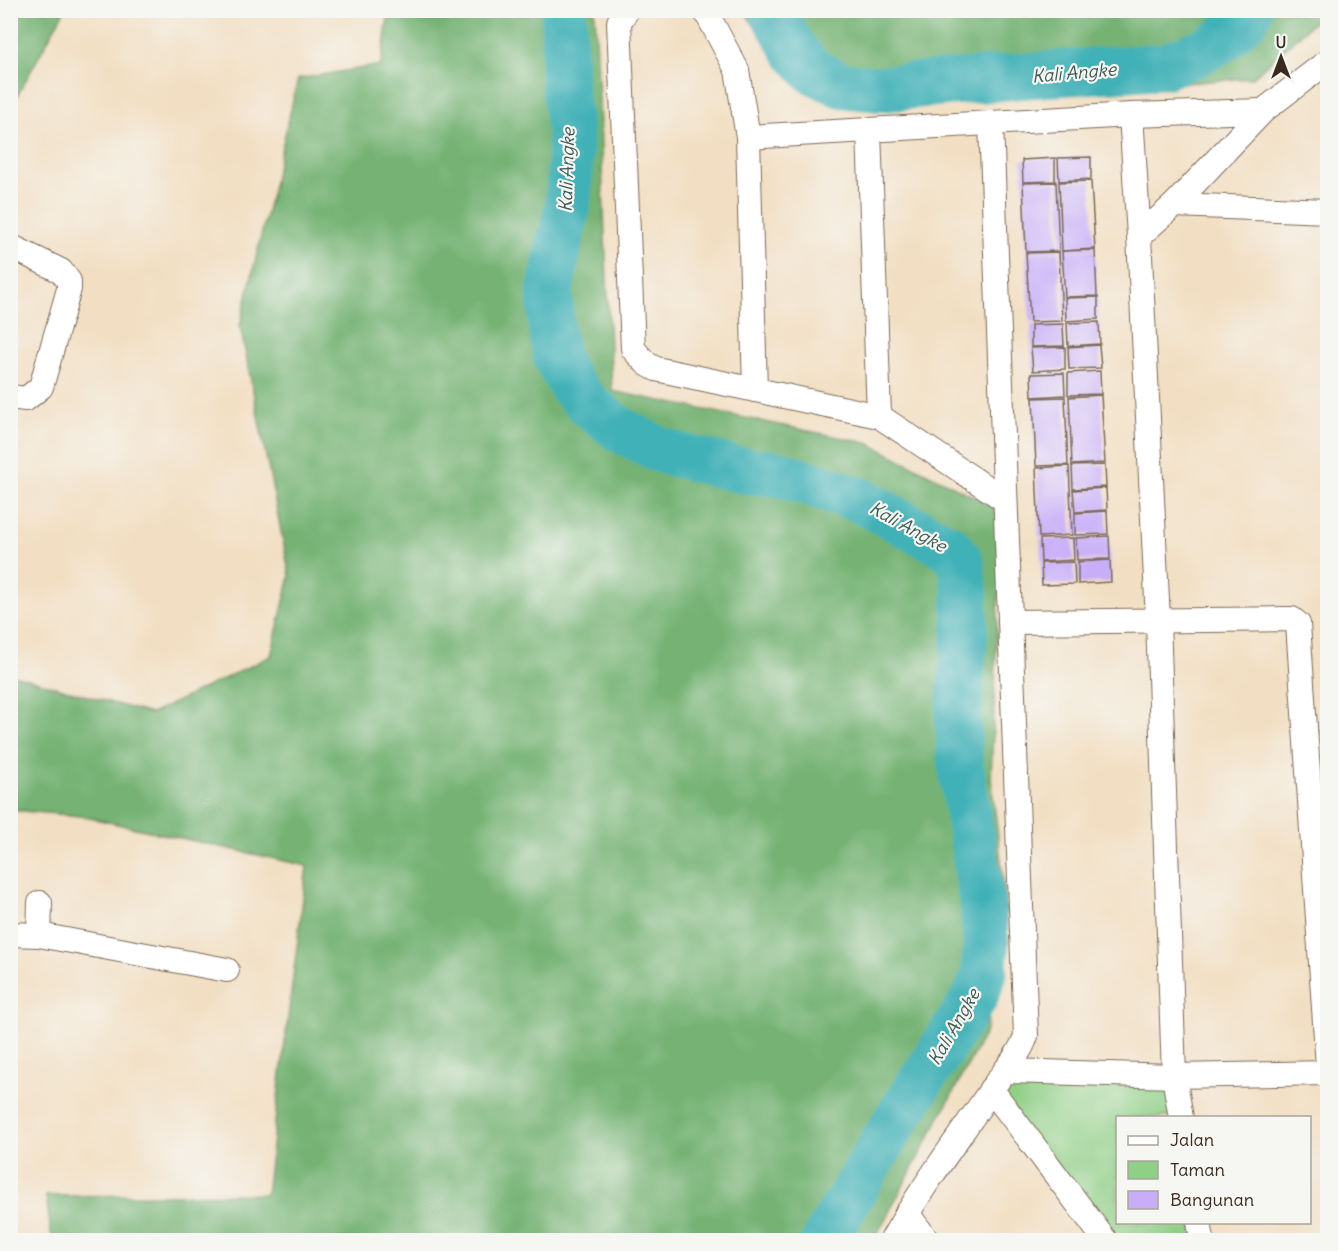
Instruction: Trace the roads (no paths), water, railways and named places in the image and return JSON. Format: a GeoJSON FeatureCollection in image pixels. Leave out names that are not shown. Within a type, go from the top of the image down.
{"type":"FeatureCollection","features":[{"type":"Feature","properties":{"kind":"street"},"geometry":{"type":"LineString","coordinates":[[627,10],[619,22],[633,349],[647,364],[656,369],[879,416],[1005,500]]}},
{"type":"Feature","properties":{"kind":"street"},"geometry":{"type":"LineString","coordinates":[[705,10],[737,70],[748,137],[755,390]]}},
{"type":"Feature","properties":{"kind":"street"},"geometry":{"type":"LineString","coordinates":[[1139,236],[1174,205],[1263,111],[1328,61]]}},
{"type":"Feature","properties":{"kind":"street"},"geometry":{"type":"LineString","coordinates":[[748,137],[1131,115],[1263,111]]}},
{"type":"Feature","properties":{"kind":"street"},"geometry":{"type":"LineString","coordinates":[[1131,115],[1158,620],[1174,1076],[1181,1116]]}},
{"type":"Feature","properties":{"kind":"street"},"geometry":{"type":"LineString","coordinates":[[892,1240],[907,1213],[1022,1048],[1026,1036],[991,123]]}},
{"type":"Feature","properties":{"kind":"street"},"geometry":{"type":"LineString","coordinates":[[869,130],[879,416]]}},
{"type":"Feature","properties":{"kind":"street"},"geometry":{"type":"LineString","coordinates":[[1174,205],[1328,211]]}},
{"type":"Feature","properties":{"kind":"street"},"geometry":{"type":"LineString","coordinates":[[10,246],[61,271],[69,281],[69,289],[41,387],[26,399],[10,396]]}},
{"type":"Feature","properties":{"kind":"street"},"geometry":{"type":"LineString","coordinates":[[1010,622],[1292,619],[1296,621],[1319,808],[1328,1067]]}},
{"type":"Feature","properties":{"kind":"street"},"geometry":{"type":"LineString","coordinates":[[39,935],[40,903]]}},
{"type":"Feature","properties":{"kind":"street"},"geometry":{"type":"LineString","coordinates":[[10,934],[39,935],[227,970]]}},
{"type":"Feature","properties":{"kind":"street"},"geometry":{"type":"LineString","coordinates":[[998,1080],[1328,1073]]}},
{"type":"Feature","properties":{"kind":"street"},"geometry":{"type":"LineString","coordinates":[[998,1080],[1105,1240]]}},
{"type":"Feature","properties":{"kind":"street"},"geometry":{"type":"LineString","coordinates":[[907,1213],[927,1240]]}},
{"type":"Feature","properties":{"kind":"street"},"geometry":{"type":"LineString","coordinates":[[1199,1224],[1202,1240]]}},
{"type":"Feature","properties":{"kind":"waterway","name":"Kali Angke"},"geometry":{"type":"LineString","coordinates":[[564,10],[564,84],[570,131],[570,171],[568,204],[550,290],[551,325],[556,357],[571,386],[591,407],[619,429],[662,451],[738,470],[781,474],[860,500],[950,548],[961,562],[965,592],[965,635],[958,721],[960,761],[983,908],[986,944],[984,974],[975,997],[895,1122],[824,1240]]}},
{"type":"Feature","properties":{"kind":"waterway","name":"Kali Angke"},"geometry":{"type":"LineString","coordinates":[[771,10],[795,51],[813,71],[841,85],[880,89],[1165,66],[1201,52],[1224,39],[1246,18],[1250,10]]}}]}
